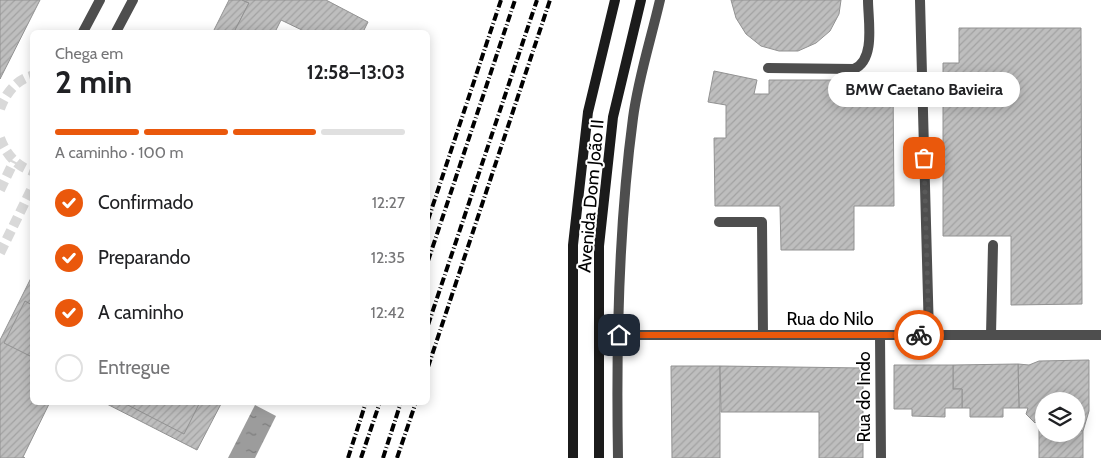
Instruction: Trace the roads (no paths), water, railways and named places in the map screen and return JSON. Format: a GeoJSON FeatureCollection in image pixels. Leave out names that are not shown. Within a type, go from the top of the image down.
{"type":"FeatureCollection","features":[{"type":"Feature","properties":{"kind":"main road","name":"Avenida Dom João II"},"geometry":{"type":"LineString","coordinates":[[574,458],[573,245],[588,112],[615,0]]}},
{"type":"Feature","properties":{"kind":"main road","name":"Avenida Dom João II"},"geometry":{"type":"LineString","coordinates":[[599,458],[599,246],[614,117],[642,0]]}},
{"type":"Feature","properties":{"kind":"street"},"geometry":{"type":"LineString","coordinates":[[84,30],[100,0]]}},
{"type":"Feature","properties":{"kind":"street"},"geometry":{"type":"LineString","coordinates":[[117,30],[133,0]]}},
{"type":"Feature","properties":{"kind":"street"},"geometry":{"type":"LineString","coordinates":[[618,458],[620,248],[633,116],[660,0]]}},
{"type":"Feature","properties":{"kind":"street"},"geometry":{"type":"LineString","coordinates":[[768,68],[854,69],[859,67],[864,63],[868,52],[868,0]]}},
{"type":"Feature","properties":{"kind":"street"},"geometry":{"type":"LineString","coordinates":[[920,0],[929,335]]}},
{"type":"Feature","properties":{"kind":"street"},"geometry":{"type":"LineString","coordinates":[[719,222],[762,222],[763,335]]}},
{"type":"Feature","properties":{"kind":"street"},"geometry":{"type":"LineString","coordinates":[[991,335],[993,245]]}},
{"type":"Feature","properties":{"kind":"street","name":"Rua do Nilo"},"geometry":{"type":"LineString","coordinates":[[619,335],[1101,335]]}},
{"type":"Feature","properties":{"kind":"street","name":"Rua do Indo"},"geometry":{"type":"LineString","coordinates":[[880,335],[881,458]]}},
{"type":"Feature","properties":{"kind":"water"},"geometry":{"type":"Polygon","coordinates":[[[255,405],[276,416],[255,458],[228,458],[255,405]]]}},
{"type":"Feature","properties":{"kind":"tunnel"},"geometry":{"type":"LineString","coordinates":[[0,109],[12,88],[21,80],[30,77]]}},
{"type":"Feature","properties":{"kind":"tunnel"},"geometry":{"type":"LineString","coordinates":[[0,138],[12,159],[30,170]]}},
{"type":"Feature","properties":{"kind":"tunnel"},"geometry":{"type":"LineString","coordinates":[[0,190],[14,161]]}},
{"type":"Feature","properties":{"kind":"tunnel"},"geometry":{"type":"LineString","coordinates":[[0,253],[30,192]]}},
{"type":"Feature","properties":{"kind":"railway"},"geometry":{"type":"LineString","coordinates":[[430,214],[501,0]]}},
{"type":"Feature","properties":{"kind":"railway"},"geometry":{"type":"LineString","coordinates":[[430,255],[515,0]]}},
{"type":"Feature","properties":{"kind":"railway"},"geometry":{"type":"LineString","coordinates":[[430,319],[537,0]]}},
{"type":"Feature","properties":{"kind":"railway"},"geometry":{"type":"LineString","coordinates":[[430,361],[550,0]]}},
{"type":"Feature","properties":{"kind":"railway"},"geometry":{"type":"LineString","coordinates":[[348,458],[365,405]]}},
{"type":"Feature","properties":{"kind":"railway"},"geometry":{"type":"LineString","coordinates":[[361,458],[379,405]]}},
{"type":"Feature","properties":{"kind":"railway"},"geometry":{"type":"LineString","coordinates":[[383,458],[400,405]]}},
{"type":"Feature","properties":{"kind":"railway"},"geometry":{"type":"LineString","coordinates":[[397,458],[415,405]]}},
{"type":"Feature","properties":{"kind":"place","name":"BMW Caetano Bavieira"},"geometry":{"type":"Point","coordinates":[924,158]}}]}
